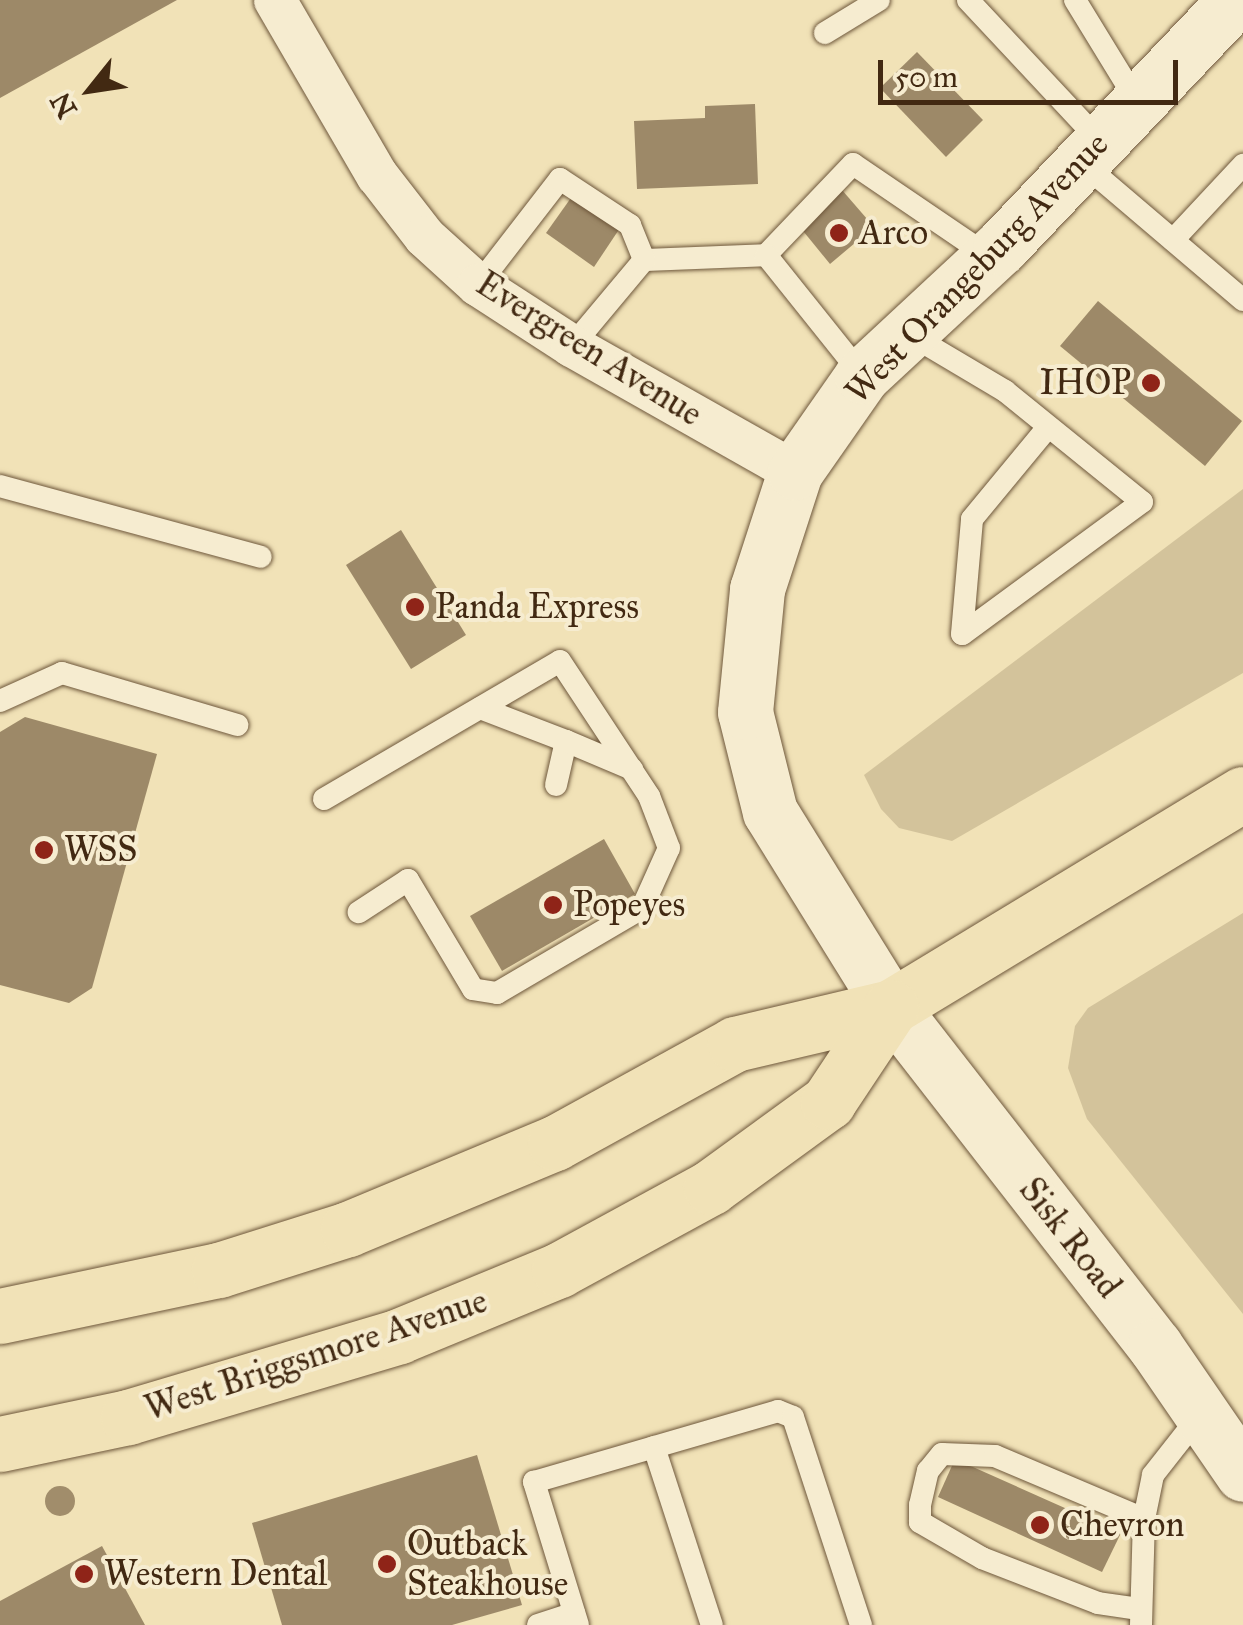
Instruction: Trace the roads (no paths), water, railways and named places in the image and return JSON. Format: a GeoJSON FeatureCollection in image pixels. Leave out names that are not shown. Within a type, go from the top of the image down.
{"type":"FeatureCollection","features":[{"type":"Feature","properties":{"kind":"main road","name":"West Briggsmore Avenue"},"geometry":{"type":"LineString","coordinates":[[0,1316],[218,1270],[348,1228],[555,1143],[735,1044],[890,1007],[1243,794]]}},
{"type":"Feature","properties":{"kind":"main road","name":"West Briggsmore Avenue"},"geometry":{"type":"LineString","coordinates":[[0,1444],[128,1417],[399,1336],[559,1270],[711,1188],[828,1102],[890,1007]]}},
{"type":"Feature","properties":{"kind":"street","name":"Evergreen Avenue"},"geometry":{"type":"LineString","coordinates":[[275,0],[377,175],[425,237],[478,285],[572,346],[795,472]]}},
{"type":"Feature","properties":{"kind":"street","name":"West Orangeburg Avenue"},"geometry":{"type":"LineString","coordinates":[[890,1007],[770,812],[745,712],[758,589],[795,472],[862,376],[990,257],[1235,0]]}},
{"type":"Feature","properties":{"kind":"street","name":"Sisk Road"},"geometry":{"type":"LineString","coordinates":[[890,1007],[1203,1411],[1243,1474]]}},
{"type":"Feature","properties":{"kind":"lane"},"geometry":{"type":"LineString","coordinates":[[825,32],[878,0]]}},
{"type":"Feature","properties":{"kind":"lane"},"geometry":{"type":"LineString","coordinates":[[968,0],[1106,136],[1173,240],[1243,300]]}},
{"type":"Feature","properties":{"kind":"lane"},"geometry":{"type":"LineString","coordinates":[[1075,0],[1106,136]]}},
{"type":"Feature","properties":{"kind":"lane"},"geometry":{"type":"LineString","coordinates":[[572,346],[644,260],[766,254],[853,164],[990,257]]}},
{"type":"Feature","properties":{"kind":"lane"},"geometry":{"type":"LineString","coordinates":[[1173,240],[1243,165]]}},
{"type":"Feature","properties":{"kind":"lane"},"geometry":{"type":"LineString","coordinates":[[478,285],[560,179],[630,226],[644,260]]}},
{"type":"Feature","properties":{"kind":"lane"},"geometry":{"type":"LineString","coordinates":[[766,254],[862,376]]}},
{"type":"Feature","properties":{"kind":"lane"},"geometry":{"type":"LineString","coordinates":[[908,333],[1005,391],[1142,502],[962,634],[972,519],[1048,426]]}},
{"type":"Feature","properties":{"kind":"lane"},"geometry":{"type":"LineString","coordinates":[[0,486],[261,557]]}},
{"type":"Feature","properties":{"kind":"lane"},"geometry":{"type":"LineString","coordinates":[[324,799],[560,660],[632,769],[669,848],[642,908],[497,993],[473,989],[408,880],[359,912]]}},
{"type":"Feature","properties":{"kind":"lane"},"geometry":{"type":"LineString","coordinates":[[1,704],[62,673],[237,724]]}},
{"type":"Feature","properties":{"kind":"lane"},"geometry":{"type":"LineString","coordinates":[[480,708],[632,769]]}},
{"type":"Feature","properties":{"kind":"lane"},"geometry":{"type":"LineString","coordinates":[[556,785],[566,741]]}},
{"type":"Feature","properties":{"kind":"lane"},"geometry":{"type":"LineString","coordinates":[[538,1625],[576,1619],[534,1482],[778,1411],[792,1417],[861,1625]]}},
{"type":"Feature","properties":{"kind":"lane"},"geometry":{"type":"LineString","coordinates":[[1144,1518],[995,1456],[942,1454],[928,1471],[920,1505],[920,1522],[982,1558],[1140,1617],[1144,1518],[1153,1476],[1203,1411]]}},
{"type":"Feature","properties":{"kind":"lane"},"geometry":{"type":"LineString","coordinates":[[654,1447],[712,1625]]}},
{"type":"Feature","properties":{"kind":"place","name":"Arco"},"geometry":{"type":"Point","coordinates":[839,233]}},
{"type":"Feature","properties":{"kind":"place","name":"IHOP"},"geometry":{"type":"Point","coordinates":[1151,383]}},
{"type":"Feature","properties":{"kind":"place","name":"Panda Express"},"geometry":{"type":"Point","coordinates":[415,607]}},
{"type":"Feature","properties":{"kind":"place","name":"WSS"},"geometry":{"type":"Point","coordinates":[44,850]}},
{"type":"Feature","properties":{"kind":"place","name":"Popeyes"},"geometry":{"type":"Point","coordinates":[553,905]}},
{"type":"Feature","properties":{"kind":"place","name":"Chevron"},"geometry":{"type":"Point","coordinates":[1040,1525]}},
{"type":"Feature","properties":{"kind":"place","name":"Outback Steakhouse"},"geometry":{"type":"Point","coordinates":[387,1564]}},
{"type":"Feature","properties":{"kind":"place","name":"Western Dental"},"geometry":{"type":"Point","coordinates":[84,1574]}}]}
